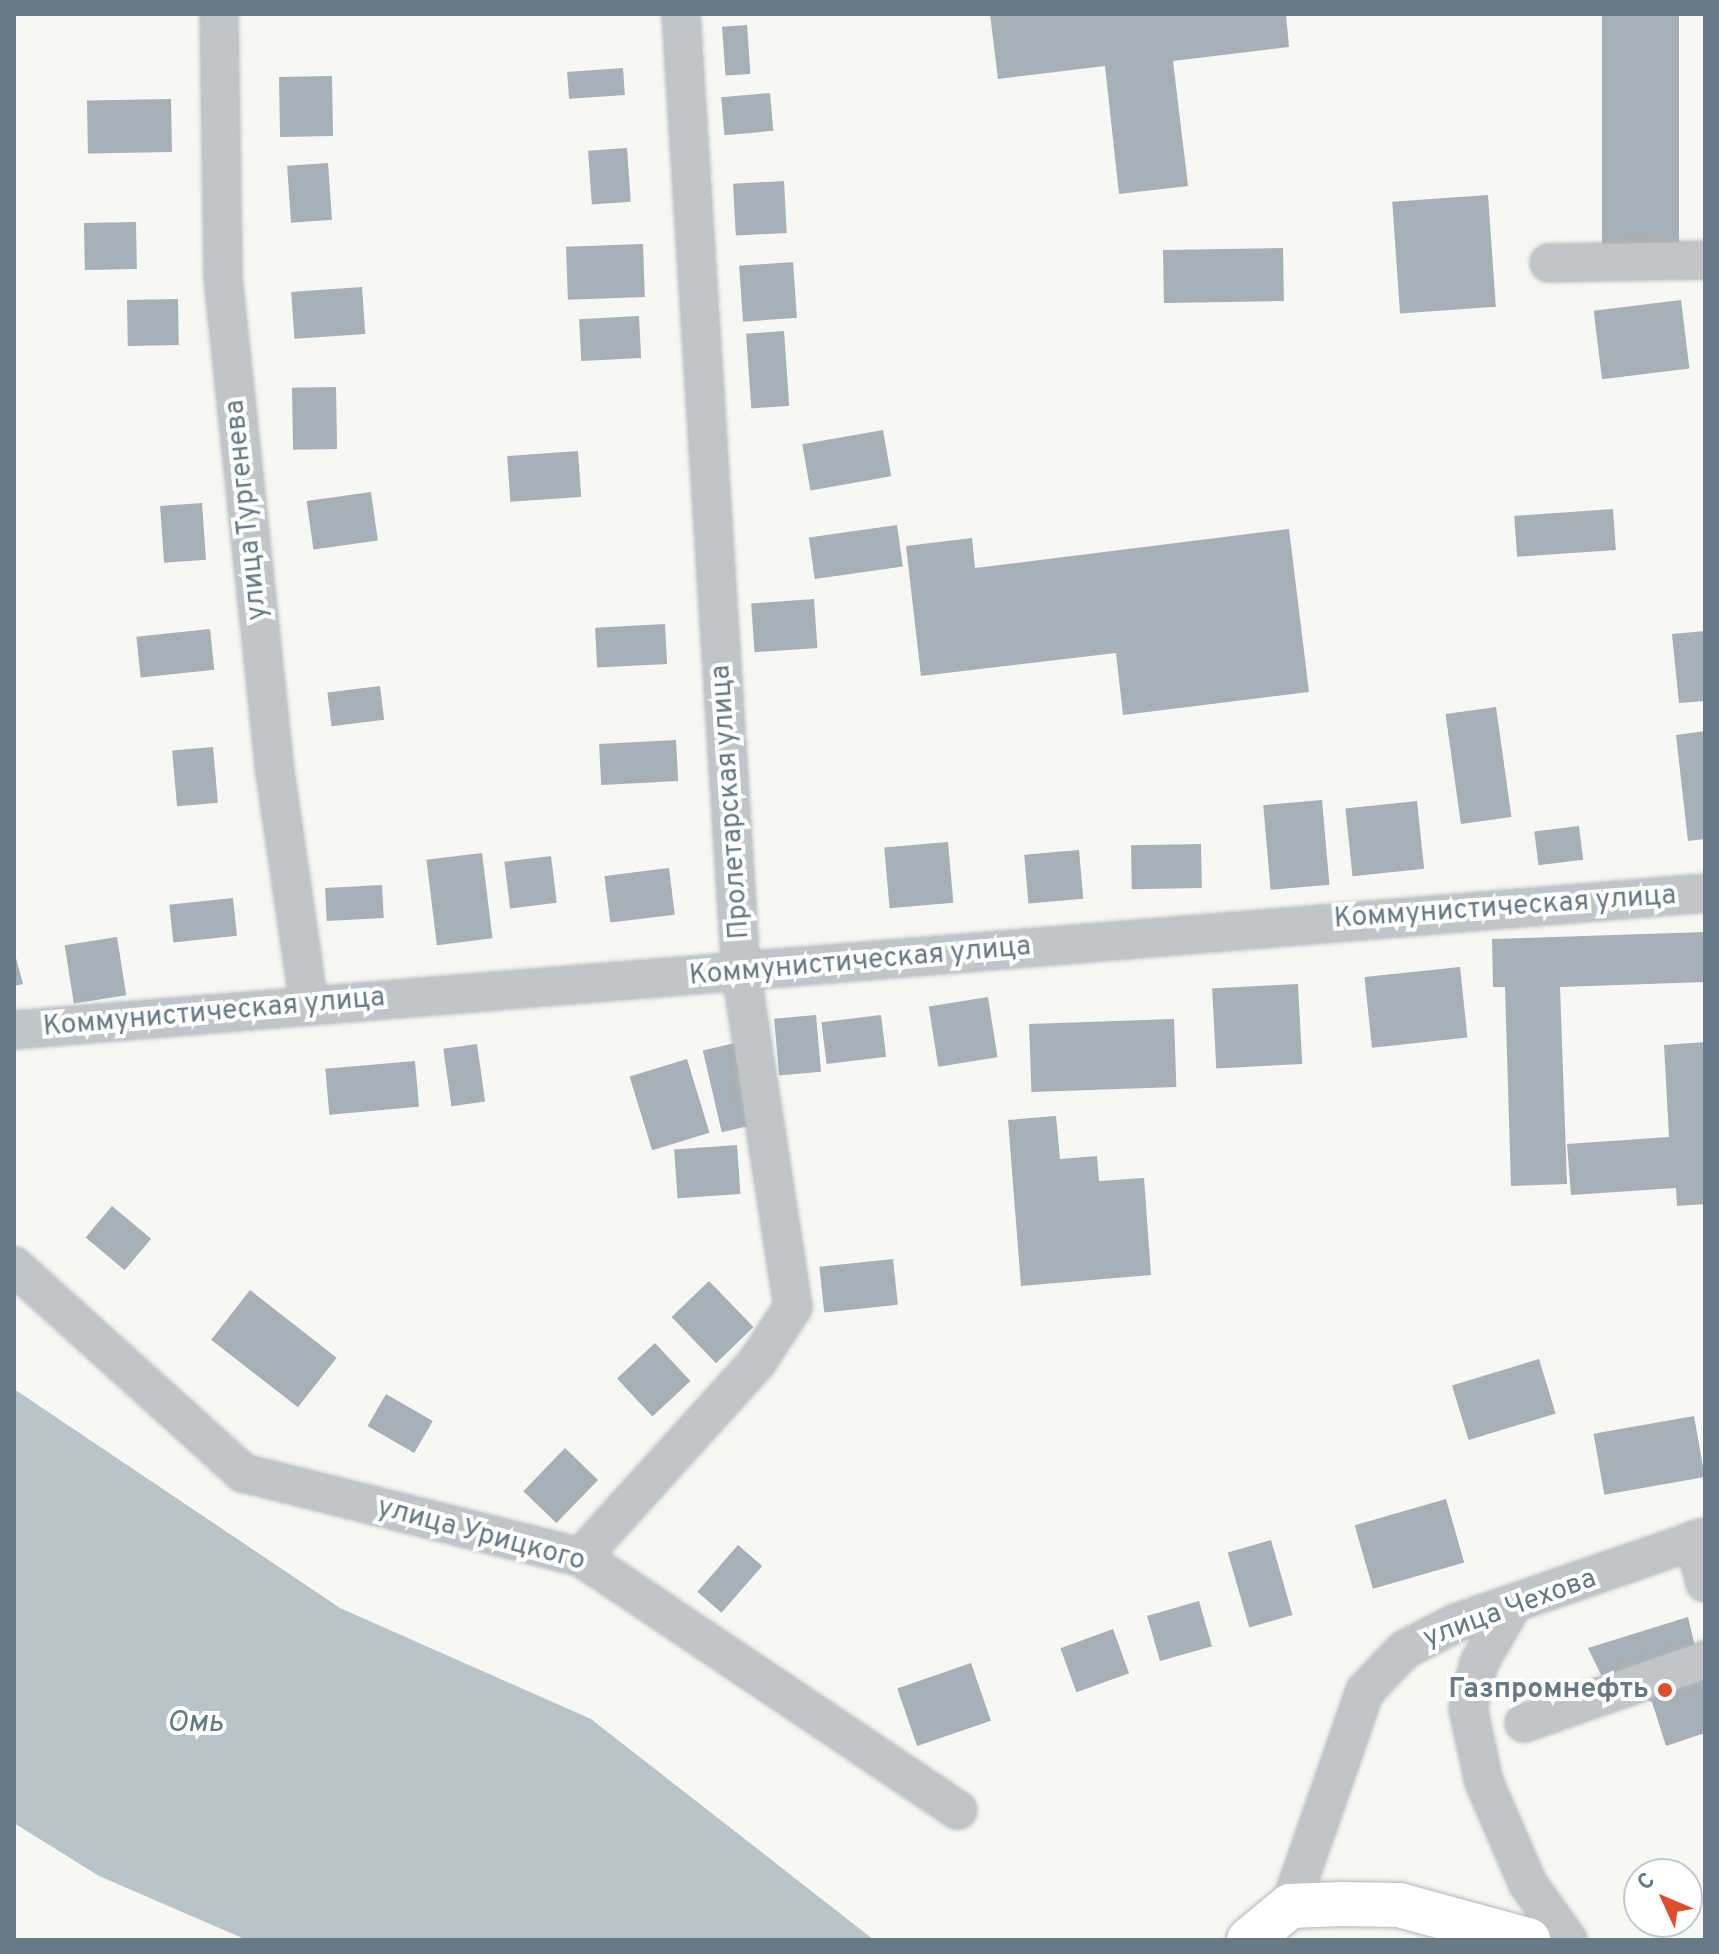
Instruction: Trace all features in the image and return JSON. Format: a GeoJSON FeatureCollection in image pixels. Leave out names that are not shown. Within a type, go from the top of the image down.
{"type":"FeatureCollection","features":[{"type":"Feature","properties":{"kind":"main road"},"geometry":{"type":"LineString","coordinates":[[1269,1922],[1399,1905],[1528,1940]]}},
{"type":"Feature","properties":{"kind":"street","name":"улица Тургенева"},"geometry":{"type":"LineString","coordinates":[[219,14],[223,277],[274,765],[309,1004]]}},
{"type":"Feature","properties":{"kind":"street","name":"Пролетарская улица"},"geometry":{"type":"LineString","coordinates":[[581,1557],[757,1362],[793,1307],[741,972],[681,14]]}},
{"type":"Feature","properties":{"kind":"street"},"geometry":{"type":"LineString","coordinates":[[1549,263],[1705,260]]}},
{"type":"Feature","properties":{"kind":"street","name":"Коммунистическая улица"},"geometry":{"type":"LineString","coordinates":[[14,1030],[1705,893]]}},
{"type":"Feature","properties":{"kind":"street","name":"улица Урицкого"},"geometry":{"type":"LineString","coordinates":[[14,1266],[243,1473],[581,1557],[958,1810]]}},
{"type":"Feature","properties":{"kind":"street"},"geometry":{"type":"LineString","coordinates":[[1699,1538],[1705,1583]]}},
{"type":"Feature","properties":{"kind":"street","name":"улица Чехова"},"geometry":{"type":"LineString","coordinates":[[1269,1922],[1365,1691],[1404,1650],[1512,1606],[1699,1538]]}},
{"type":"Feature","properties":{"kind":"street"},"geometry":{"type":"LineString","coordinates":[[1512,1606],[1479,1663],[1468,1708],[1484,1782],[1528,1884],[1568,1940]]}},
{"type":"Feature","properties":{"kind":"street"},"geometry":{"type":"LineString","coordinates":[[1524,1723],[1705,1660]]}},
{"type":"Feature","properties":{"kind":"water","name":"Омь"},"geometry":{"type":"Polygon","coordinates":[[[14,1389],[340,1608],[591,1719],[874,1940],[247,1940],[99,1876],[14,1823],[14,1389]]]}},
{"type":"Feature","properties":{"kind":"building"},"geometry":{"type":"Polygon","coordinates":[[[990,14],[1286,14],[1289,47],[1173,61],[1188,186],[1119,194],[1105,66],[998,79],[990,14]]]}},
{"type":"Feature","properties":{"kind":"building"},"geometry":{"type":"Polygon","coordinates":[[[1602,14],[1679,14],[1679,255],[1602,255],[1602,14]]]}},
{"type":"Feature","properties":{"kind":"building"},"geometry":{"type":"Polygon","coordinates":[[[747,25],[750,74],[725,76],[722,27],[747,25]]]}},
{"type":"Feature","properties":{"kind":"building"},"geometry":{"type":"Polygon","coordinates":[[[623,68],[625,95],[569,99],[567,72],[623,68]]]}},
{"type":"Feature","properties":{"kind":"building"},"geometry":{"type":"Polygon","coordinates":[[[332,76],[333,136],[280,137],[279,77],[332,76]]]}},
{"type":"Feature","properties":{"kind":"building"},"geometry":{"type":"Polygon","coordinates":[[[770,93],[773,131],[724,135],[721,97],[770,93]]]}},
{"type":"Feature","properties":{"kind":"building"},"geometry":{"type":"Polygon","coordinates":[[[171,99],[172,152],[88,153],[87,100],[171,99]]]}},
{"type":"Feature","properties":{"kind":"building"},"geometry":{"type":"Polygon","coordinates":[[[627,148],[631,202],[592,205],[588,151],[627,148]]]}},
{"type":"Feature","properties":{"kind":"building"},"geometry":{"type":"Polygon","coordinates":[[[328,163],[332,220],[291,223],[287,166],[328,163]]]}},
{"type":"Feature","properties":{"kind":"building"},"geometry":{"type":"Polygon","coordinates":[[[784,181],[787,233],[736,236],[733,184],[784,181]]]}},
{"type":"Feature","properties":{"kind":"building"},"geometry":{"type":"Polygon","coordinates":[[[1488,195],[1496,307],[1400,313],[1392,202],[1488,195]]]}},
{"type":"Feature","properties":{"kind":"building"},"geometry":{"type":"Polygon","coordinates":[[[136,222],[137,269],[85,270],[84,223],[136,222]]]}},
{"type":"Feature","properties":{"kind":"building"},"geometry":{"type":"Polygon","coordinates":[[[643,244],[645,297],[568,300],[566,247],[643,244]]]}},
{"type":"Feature","properties":{"kind":"building"},"geometry":{"type":"Polygon","coordinates":[[[1283,248],[1284,301],[1164,303],[1163,250],[1283,248]]]}},
{"type":"Feature","properties":{"kind":"building"},"geometry":{"type":"Polygon","coordinates":[[[793,262],[797,318],[743,322],[739,266],[793,262]]]}},
{"type":"Feature","properties":{"kind":"building"},"geometry":{"type":"Polygon","coordinates":[[[362,287],[365,334],[294,339],[291,292],[362,287]]]}},
{"type":"Feature","properties":{"kind":"building"},"geometry":{"type":"Polygon","coordinates":[[[178,299],[179,345],[128,346],[127,300],[178,299]]]}},
{"type":"Feature","properties":{"kind":"building"},"geometry":{"type":"Polygon","coordinates":[[[1681,300],[1689,368],[1602,379],[1594,311],[1681,300]]]}},
{"type":"Feature","properties":{"kind":"building"},"geometry":{"type":"Polygon","coordinates":[[[639,316],[641,358],[581,361],[579,319],[639,316]]]}},
{"type":"Feature","properties":{"kind":"building"},"geometry":{"type":"Polygon","coordinates":[[[784,331],[789,406],[751,408],[746,334],[784,331]]]}},
{"type":"Feature","properties":{"kind":"building"},"geometry":{"type":"Polygon","coordinates":[[[336,387],[337,449],[293,450],[292,388],[336,387]]]}},
{"type":"Feature","properties":{"kind":"building"},"geometry":{"type":"Polygon","coordinates":[[[883,430],[891,476],[810,491],[802,444],[883,430]]]}},
{"type":"Feature","properties":{"kind":"building"},"geometry":{"type":"Polygon","coordinates":[[[578,451],[581,497],[510,502],[507,456],[578,451]]]}},
{"type":"Feature","properties":{"kind":"building"},"geometry":{"type":"Polygon","coordinates":[[[371,492],[378,541],[313,550],[307,501],[371,492]]]}},
{"type":"Feature","properties":{"kind":"building"},"geometry":{"type":"Polygon","coordinates":[[[202,503],[206,560],[164,563],[160,506],[202,503]]]}},
{"type":"Feature","properties":{"kind":"building"},"geometry":{"type":"Polygon","coordinates":[[[1613,509],[1616,550],[1517,557],[1514,516],[1613,509]]]}},
{"type":"Feature","properties":{"kind":"building"},"geometry":{"type":"Polygon","coordinates":[[[897,525],[903,567],[815,579],[809,537],[897,525]]]}},
{"type":"Feature","properties":{"kind":"building"},"geometry":{"type":"Polygon","coordinates":[[[1289,529],[1309,692],[1123,715],[1116,653],[921,676],[906,546],[972,538],[975,568],[1289,529]]]}},
{"type":"Feature","properties":{"kind":"building"},"geometry":{"type":"Polygon","coordinates":[[[814,599],[817,648],[755,652],[751,603],[814,599]]]}},
{"type":"Feature","properties":{"kind":"building"},"geometry":{"type":"Polygon","coordinates":[[[665,624],[667,664],[597,668],[595,628],[665,624]]]}},
{"type":"Feature","properties":{"kind":"building"},"geometry":{"type":"Polygon","coordinates":[[[210,629],[214,670],[141,678],[136,637],[210,629]]]}},
{"type":"Feature","properties":{"kind":"building"},"geometry":{"type":"Polygon","coordinates":[[[1705,631],[1705,701],[1679,703],[1672,634],[1705,631]]]}},
{"type":"Feature","properties":{"kind":"building"},"geometry":{"type":"Polygon","coordinates":[[[380,686],[384,720],[332,726],[327,692],[380,686]]]}},
{"type":"Feature","properties":{"kind":"building"},"geometry":{"type":"Polygon","coordinates":[[[1496,707],[1511,817],[1461,824],[1445,714],[1496,707]]]}},
{"type":"Feature","properties":{"kind":"building"},"geometry":{"type":"Polygon","coordinates":[[[1705,731],[1705,839],[1688,841],[1676,735],[1705,731]]]}},
{"type":"Feature","properties":{"kind":"building"},"geometry":{"type":"Polygon","coordinates":[[[676,740],[678,781],[601,785],[599,744],[676,740]]]}},
{"type":"Feature","properties":{"kind":"building"},"geometry":{"type":"Polygon","coordinates":[[[213,747],[218,803],[177,806],[172,751],[213,747]]]}},
{"type":"Feature","properties":{"kind":"building"},"geometry":{"type":"Polygon","coordinates":[[[1322,800],[1329,885],[1271,890],[1263,805],[1322,800]]]}},
{"type":"Feature","properties":{"kind":"building"},"geometry":{"type":"Polygon","coordinates":[[[1417,801],[1424,869],[1353,876],[1345,809],[1417,801]]]}},
{"type":"Feature","properties":{"kind":"building"},"geometry":{"type":"Polygon","coordinates":[[[1579,826],[1583,860],[1538,865],[1534,831],[1579,826]]]}},
{"type":"Feature","properties":{"kind":"building"},"geometry":{"type":"Polygon","coordinates":[[[948,842],[953,903],[890,908],[884,848],[948,842]]]}},
{"type":"Feature","properties":{"kind":"building"},"geometry":{"type":"Polygon","coordinates":[[[1201,844],[1202,888],[1132,889],[1131,845],[1201,844]]]}},
{"type":"Feature","properties":{"kind":"building"},"geometry":{"type":"Polygon","coordinates":[[[1079,850],[1083,899],[1028,904],[1024,855],[1079,850]]]}},
{"type":"Feature","properties":{"kind":"building"},"geometry":{"type":"Polygon","coordinates":[[[482,853],[492,938],[437,945],[426,860],[482,853]]]}},
{"type":"Feature","properties":{"kind":"building"},"geometry":{"type":"Polygon","coordinates":[[[551,856],[557,903],[510,908],[504,862],[551,856]]]}},
{"type":"Feature","properties":{"kind":"building"},"geometry":{"type":"Polygon","coordinates":[[[669,868],[675,915],[610,923],[604,876],[669,868]]]}},
{"type":"Feature","properties":{"kind":"building"},"geometry":{"type":"Polygon","coordinates":[[[382,885],[384,918],[327,921],[325,888],[382,885]]]}},
{"type":"Feature","properties":{"kind":"building"},"geometry":{"type":"Polygon","coordinates":[[[233,898],[237,936],[173,942],[169,905],[233,898]]]}},
{"type":"Feature","properties":{"kind":"building"},"geometry":{"type":"Polygon","coordinates":[[[1705,932],[1705,982],[1560,987],[1567,1184],[1511,1186],[1505,987],[1493,987],[1492,939],[1705,932]]]}},
{"type":"Feature","properties":{"kind":"building"},"geometry":{"type":"Polygon","coordinates":[[[117,937],[126,995],[74,1004],[65,945],[117,937]]]}},
{"type":"Feature","properties":{"kind":"building"},"geometry":{"type":"Polygon","coordinates":[[[14,951],[23,984],[14,986],[14,951]]]}},
{"type":"Feature","properties":{"kind":"building"},"geometry":{"type":"Polygon","coordinates":[[[1460,967],[1467,1038],[1372,1048],[1365,977],[1460,967]]]}},
{"type":"Feature","properties":{"kind":"building"},"geometry":{"type":"Polygon","coordinates":[[[1298,984],[1302,1064],[1216,1068],[1212,989],[1298,984]]]}},
{"type":"Feature","properties":{"kind":"building"},"geometry":{"type":"Polygon","coordinates":[[[988,997],[998,1057],[938,1067],[929,1006],[988,997]]]}},
{"type":"Feature","properties":{"kind":"building"},"geometry":{"type":"Polygon","coordinates":[[[816,1015],[821,1072],[779,1075],[774,1019],[816,1015]]]}},
{"type":"Feature","properties":{"kind":"building"},"geometry":{"type":"Polygon","coordinates":[[[881,1015],[886,1057],[827,1064],[821,1022],[881,1015]]]}},
{"type":"Feature","properties":{"kind":"building"},"geometry":{"type":"Polygon","coordinates":[[[1174,1019],[1176,1087],[1031,1092],[1029,1024],[1174,1019]]]}},
{"type":"Feature","properties":{"kind":"building"},"geometry":{"type":"Polygon","coordinates":[[[1705,1042],[1705,1204],[1677,1206],[1676,1188],[1571,1195],[1567,1144],[1669,1137],[1664,1045],[1705,1042]]]}},
{"type":"Feature","properties":{"kind":"building"},"geometry":{"type":"Polygon","coordinates":[[[735,1043],[754,1125],[722,1132],[703,1050],[735,1043]]]}},
{"type":"Feature","properties":{"kind":"building"},"geometry":{"type":"Polygon","coordinates":[[[477,1044],[485,1101],[451,1106],[443,1049],[477,1044]]]}},
{"type":"Feature","properties":{"kind":"building"},"geometry":{"type":"Polygon","coordinates":[[[687,1059],[710,1133],[652,1150],[630,1077],[687,1059]]]}},
{"type":"Feature","properties":{"kind":"building"},"geometry":{"type":"Polygon","coordinates":[[[415,1061],[419,1107],[329,1115],[325,1069],[415,1061]]]}},
{"type":"Feature","properties":{"kind":"building"},"geometry":{"type":"Polygon","coordinates":[[[1056,1116],[1060,1159],[1097,1156],[1099,1181],[1144,1178],[1151,1275],[1021,1286],[1008,1120],[1056,1116]]]}},
{"type":"Feature","properties":{"kind":"building"},"geometry":{"type":"Polygon","coordinates":[[[737,1145],[740,1194],[678,1198],[674,1149],[737,1145]]]}},
{"type":"Feature","properties":{"kind":"building"},"geometry":{"type":"Polygon","coordinates":[[[112,1206],[151,1239],[125,1270],[86,1237],[112,1206]]]}},
{"type":"Feature","properties":{"kind":"building"},"geometry":{"type":"Polygon","coordinates":[[[893,1259],[898,1305],[824,1312],[819,1267],[893,1259]]]}},
{"type":"Feature","properties":{"kind":"building"},"geometry":{"type":"Polygon","coordinates":[[[709,1281],[753,1327],[716,1363],[672,1317],[709,1281]]]}},
{"type":"Feature","properties":{"kind":"building"},"geometry":{"type":"Polygon","coordinates":[[[250,1290],[337,1358],[298,1407],[211,1340],[250,1290]]]}},
{"type":"Feature","properties":{"kind":"building"},"geometry":{"type":"Polygon","coordinates":[[[655,1343],[690,1381],[652,1416],[617,1378],[655,1343]]]}},
{"type":"Feature","properties":{"kind":"building"},"geometry":{"type":"Polygon","coordinates":[[[1539,1359],[1556,1414],[1469,1440],[1452,1386],[1539,1359]]]}},
{"type":"Feature","properties":{"kind":"building"},"geometry":{"type":"Polygon","coordinates":[[[386,1394],[433,1421],[414,1453],[367,1426],[386,1394]]]}},
{"type":"Feature","properties":{"kind":"building"},"geometry":{"type":"Polygon","coordinates":[[[1694,1416],[1705,1477],[1604,1495],[1594,1434],[1694,1416]]]}},
{"type":"Feature","properties":{"kind":"building"},"geometry":{"type":"Polygon","coordinates":[[[565,1448],[598,1480],[556,1523],[523,1491],[565,1448]]]}},
{"type":"Feature","properties":{"kind":"building"},"geometry":{"type":"Polygon","coordinates":[[[1446,1499],[1464,1562],[1373,1589],[1355,1525],[1446,1499]]]}},
{"type":"Feature","properties":{"kind":"building"},"geometry":{"type":"Polygon","coordinates":[[[1271,1540],[1292,1615],[1249,1627],[1228,1552],[1271,1540]]]}},
{"type":"Feature","properties":{"kind":"building"},"geometry":{"type":"Polygon","coordinates":[[[738,1545],[762,1566],[721,1613],[697,1592],[738,1545]]]}},
{"type":"Feature","properties":{"kind":"building"},"geometry":{"type":"Polygon","coordinates":[[[1199,1601],[1212,1646],[1160,1661],[1147,1616],[1199,1601]]]}},
{"type":"Feature","properties":{"kind":"building"},"geometry":{"type":"Polygon","coordinates":[[[1688,1617],[1705,1689],[1705,1733],[1666,1746],[1652,1702],[1603,1679],[1588,1648],[1688,1617]]]}},
{"type":"Feature","properties":{"kind":"building"},"geometry":{"type":"Polygon","coordinates":[[[1113,1629],[1129,1673],[1076,1692],[1060,1648],[1113,1629]]]}},
{"type":"Feature","properties":{"kind":"building"},"geometry":{"type":"Polygon","coordinates":[[[971,1663],[991,1721],[917,1746],[897,1688],[971,1663]]]}},
{"type":"Feature","properties":{"kind":"place","name":"Газпромнефть"},"geometry":{"type":"Point","coordinates":[1665,1690]}}]}
